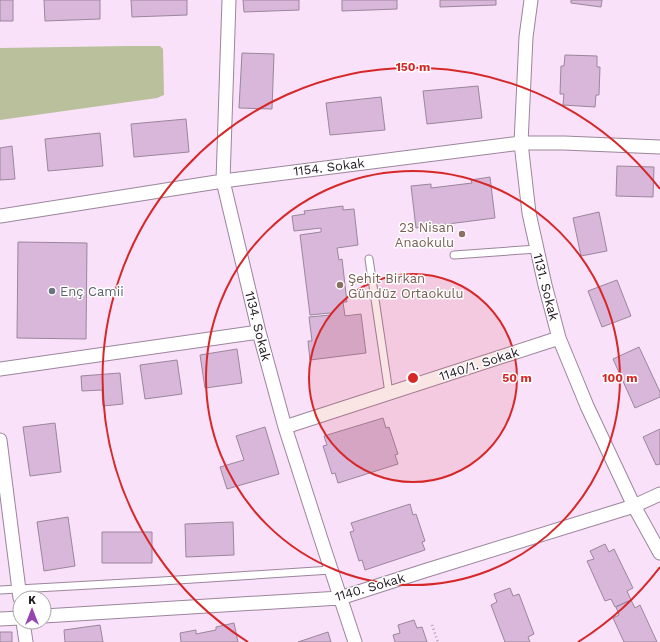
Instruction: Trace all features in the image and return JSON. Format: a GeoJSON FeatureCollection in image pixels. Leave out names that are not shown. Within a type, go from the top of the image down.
{"type":"FeatureCollection","features":[{"type":"Feature","properties":{"kind":"street","name":"1134. Sokak"},"geometry":{"type":"LineString","coordinates":[[229,0],[223,181],[259,332],[285,426],[355,642]]}},
{"type":"Feature","properties":{"kind":"street","name":"1131. Sokak"},"geometry":{"type":"LineString","coordinates":[[531,0],[526,37],[521,143],[529,213],[545,285],[559,338],[586,406],[634,506],[660,553]]}},
{"type":"Feature","properties":{"kind":"street","name":"1154. Sokak"},"geometry":{"type":"LineString","coordinates":[[0,216],[223,181],[521,143],[564,143],[660,147]]}},
{"type":"Feature","properties":{"kind":"street"},"geometry":{"type":"LineString","coordinates":[[0,369],[259,332]]}},
{"type":"Feature","properties":{"kind":"street","name":"1140/1. Sokak"},"geometry":{"type":"LineString","coordinates":[[285,426],[559,338]]}},
{"type":"Feature","properties":{"kind":"street"},"geometry":{"type":"LineString","coordinates":[[0,440],[20,590]]}},
{"type":"Feature","properties":{"kind":"street","name":"1140. Sokak"},"geometry":{"type":"LineString","coordinates":[[52,616],[340,598],[634,506],[660,494]]}},
{"type":"Feature","properties":{"kind":"street"},"geometry":{"type":"LineString","coordinates":[[0,619],[12,618]]}},
{"type":"Feature","properties":{"kind":"street"},"geometry":{"type":"LineString","coordinates":[[24,630],[26,642]]}},
{"type":"Feature","properties":{"kind":"lane"},"geometry":{"type":"LineString","coordinates":[[454,255],[537,249]]}},
{"type":"Feature","properties":{"kind":"lane"},"geometry":{"type":"LineString","coordinates":[[369,259],[390,393]]}},
{"type":"Feature","properties":{"kind":"lane"},"geometry":{"type":"LineString","coordinates":[[52,590],[162,581],[331,570]]}},
{"type":"Feature","properties":{"kind":"lane"},"geometry":{"type":"LineString","coordinates":[[0,590],[12,592]]}},
{"type":"Feature","properties":{"kind":"path"},"geometry":{"type":"LineString","coordinates":[[432,625],[438,642]]}},
{"type":"Feature","properties":{"kind":"green space"},"geometry":{"type":"Polygon","coordinates":[[[160,46],[163,49],[164,95],[157,98],[0,120],[0,48],[160,46]]]}},
{"type":"Feature","properties":{"kind":"building"},"geometry":{"type":"Polygon","coordinates":[[[0,0],[13,0],[13,21],[0,21],[0,0]]]}},
{"type":"Feature","properties":{"kind":"building"},"geometry":{"type":"Polygon","coordinates":[[[44,0],[100,0],[100,19],[45,21],[44,0]]]}},
{"type":"Feature","properties":{"kind":"building"},"geometry":{"type":"Polygon","coordinates":[[[131,0],[187,0],[187,15],[132,17],[131,0]]]}},
{"type":"Feature","properties":{"kind":"building"},"geometry":{"type":"Polygon","coordinates":[[[243,0],[299,0],[299,10],[244,12],[243,0]]]}},
{"type":"Feature","properties":{"kind":"building"},"geometry":{"type":"Polygon","coordinates":[[[342,0],[397,0],[397,9],[342,11],[342,0]]]}},
{"type":"Feature","properties":{"kind":"building"},"geometry":{"type":"Polygon","coordinates":[[[440,0],[496,0],[496,5],[440,7],[440,0]]]}},
{"type":"Feature","properties":{"kind":"building"},"geometry":{"type":"Polygon","coordinates":[[[571,0],[602,0],[601,7],[571,3],[571,0]]]}},
{"type":"Feature","properties":{"kind":"building"},"geometry":{"type":"Polygon","coordinates":[[[242,53],[274,54],[272,109],[239,108],[242,53]]]}},
{"type":"Feature","properties":{"kind":"building"},"geometry":{"type":"Polygon","coordinates":[[[565,55],[597,56],[597,67],[600,67],[599,95],[596,95],[595,107],[563,105],[564,94],[560,94],[561,66],[564,66],[565,55]]]}},
{"type":"Feature","properties":{"kind":"building"},"geometry":{"type":"Polygon","coordinates":[[[478,86],[482,118],[427,124],[423,91],[478,86]]]}},
{"type":"Feature","properties":{"kind":"building"},"geometry":{"type":"Polygon","coordinates":[[[381,97],[385,130],[330,135],[326,103],[381,97]]]}},
{"type":"Feature","properties":{"kind":"building"},"geometry":{"type":"Polygon","coordinates":[[[186,119],[189,152],[134,157],[131,124],[186,119]]]}},
{"type":"Feature","properties":{"kind":"building"},"geometry":{"type":"Polygon","coordinates":[[[100,133],[103,166],[48,171],[45,139],[100,133]]]}},
{"type":"Feature","properties":{"kind":"building"},"geometry":{"type":"Polygon","coordinates":[[[12,146],[15,179],[0,180],[0,148],[12,146]]]}},
{"type":"Feature","properties":{"kind":"building"},"geometry":{"type":"Polygon","coordinates":[[[617,166],[654,167],[653,197],[616,196],[617,166]]]}},
{"type":"Feature","properties":{"kind":"building"},"geometry":{"type":"Polygon","coordinates":[[[490,177],[495,218],[416,228],[411,186],[431,184],[431,188],[472,183],[471,180],[490,177]]]}},
{"type":"Feature","properties":{"kind":"building"},"geometry":{"type":"Polygon","coordinates":[[[343,206],[343,210],[354,209],[358,245],[337,248],[339,260],[342,259],[347,302],[343,302],[345,316],[361,314],[366,353],[310,360],[308,341],[312,341],[309,317],[331,315],[330,313],[310,315],[300,235],[321,232],[321,228],[294,231],[292,216],[305,214],[304,211],[343,206]]]}},
{"type":"Feature","properties":{"kind":"building"},"geometry":{"type":"Polygon","coordinates":[[[599,212],[607,251],[581,256],[573,218],[599,212]]]}},
{"type":"Feature","properties":{"kind":"building","name":"Enç Camii"},"geometry":{"type":"Polygon","coordinates":[[[18,242],[87,243],[86,339],[17,338],[18,242]]]}},
{"type":"Feature","properties":{"kind":"building"},"geometry":{"type":"Polygon","coordinates":[[[617,280],[631,316],[602,327],[588,291],[617,280]]]}},
{"type":"Feature","properties":{"kind":"building"},"geometry":{"type":"Polygon","coordinates":[[[639,347],[660,392],[660,397],[635,408],[613,359],[639,347]]]}},
{"type":"Feature","properties":{"kind":"building"},"geometry":{"type":"Polygon","coordinates":[[[237,349],[242,383],[205,388],[200,355],[237,349]]]}},
{"type":"Feature","properties":{"kind":"building"},"geometry":{"type":"Polygon","coordinates":[[[177,360],[182,394],[145,399],[140,365],[177,360]]]}},
{"type":"Feature","properties":{"kind":"building"},"geometry":{"type":"Polygon","coordinates":[[[120,373],[123,404],[103,406],[102,390],[82,391],[81,376],[120,373]]]}},
{"type":"Feature","properties":{"kind":"building"},"geometry":{"type":"Polygon","coordinates":[[[383,418],[386,428],[389,427],[398,454],[395,455],[398,464],[338,483],[335,473],[332,474],[323,446],[327,445],[324,436],[383,418]]]}},
{"type":"Feature","properties":{"kind":"building"},"geometry":{"type":"Polygon","coordinates":[[[55,423],[61,472],[30,476],[23,427],[55,423]]]}},
{"type":"Feature","properties":{"kind":"building"},"geometry":{"type":"Polygon","coordinates":[[[265,427],[279,474],[227,489],[220,467],[244,460],[236,436],[265,427]]]}},
{"type":"Feature","properties":{"kind":"building"},"geometry":{"type":"Polygon","coordinates":[[[660,429],[660,464],[656,465],[643,437],[660,429]]]}},
{"type":"Feature","properties":{"kind":"building"},"geometry":{"type":"Polygon","coordinates":[[[410,504],[413,515],[416,514],[425,541],[422,542],[425,550],[365,570],[362,560],[359,561],[350,532],[354,531],[351,523],[410,504]]]}},
{"type":"Feature","properties":{"kind":"building"},"geometry":{"type":"Polygon","coordinates":[[[68,517],[75,566],[44,571],[37,522],[68,517]]]}},
{"type":"Feature","properties":{"kind":"building"},"geometry":{"type":"Polygon","coordinates":[[[233,522],[234,555],[186,557],[185,524],[233,522]]]}},
{"type":"Feature","properties":{"kind":"building"},"geometry":{"type":"Polygon","coordinates":[[[102,532],[152,532],[152,563],[102,563],[102,532]]]}},
{"type":"Feature","properties":{"kind":"building"},"geometry":{"type":"Polygon","coordinates":[[[605,544],[609,552],[614,549],[633,588],[627,591],[631,600],[615,607],[611,599],[605,601],[587,561],[594,559],[590,551],[605,544]]]}},
{"type":"Feature","properties":{"kind":"building"},"geometry":{"type":"Polygon","coordinates":[[[510,588],[513,596],[519,594],[534,634],[528,637],[530,642],[505,642],[491,605],[497,602],[494,594],[510,588]]]}},
{"type":"Feature","properties":{"kind":"building"},"geometry":{"type":"Polygon","coordinates":[[[631,600],[635,608],[640,605],[657,642],[624,642],[613,618],[619,615],[616,607],[631,600]]]}},
{"type":"Feature","properties":{"kind":"building"},"geometry":{"type":"Polygon","coordinates":[[[414,620],[417,628],[422,627],[427,642],[395,642],[393,635],[400,633],[398,625],[414,620]]]}},
{"type":"Feature","properties":{"kind":"building"},"geometry":{"type":"Polygon","coordinates":[[[234,623],[238,642],[181,642],[180,633],[196,630],[196,634],[216,630],[216,627],[234,623]]]}},
{"type":"Feature","properties":{"kind":"building"},"geometry":{"type":"Polygon","coordinates":[[[100,625],[103,642],[65,642],[64,630],[100,625]]]}},
{"type":"Feature","properties":{"kind":"building"},"geometry":{"type":"Polygon","coordinates":[[[0,632],[12,632],[12,642],[0,642],[0,632]]]}},
{"type":"Feature","properties":{"kind":"building"},"geometry":{"type":"Polygon","coordinates":[[[328,632],[331,642],[298,642],[328,632]]]}},
{"type":"Feature","properties":{"kind":"place","name":"23 Nisan Anaokulu"},"geometry":{"type":"Point","coordinates":[462,234]}},
{"type":"Feature","properties":{"kind":"place","name":"Şehit Birkan Gündüz Ortaokulu"},"geometry":{"type":"Point","coordinates":[340,285]}},
{"type":"Feature","properties":{"kind":"place","name":"Enç Camii"},"geometry":{"type":"Point","coordinates":[52,291]}}]}
